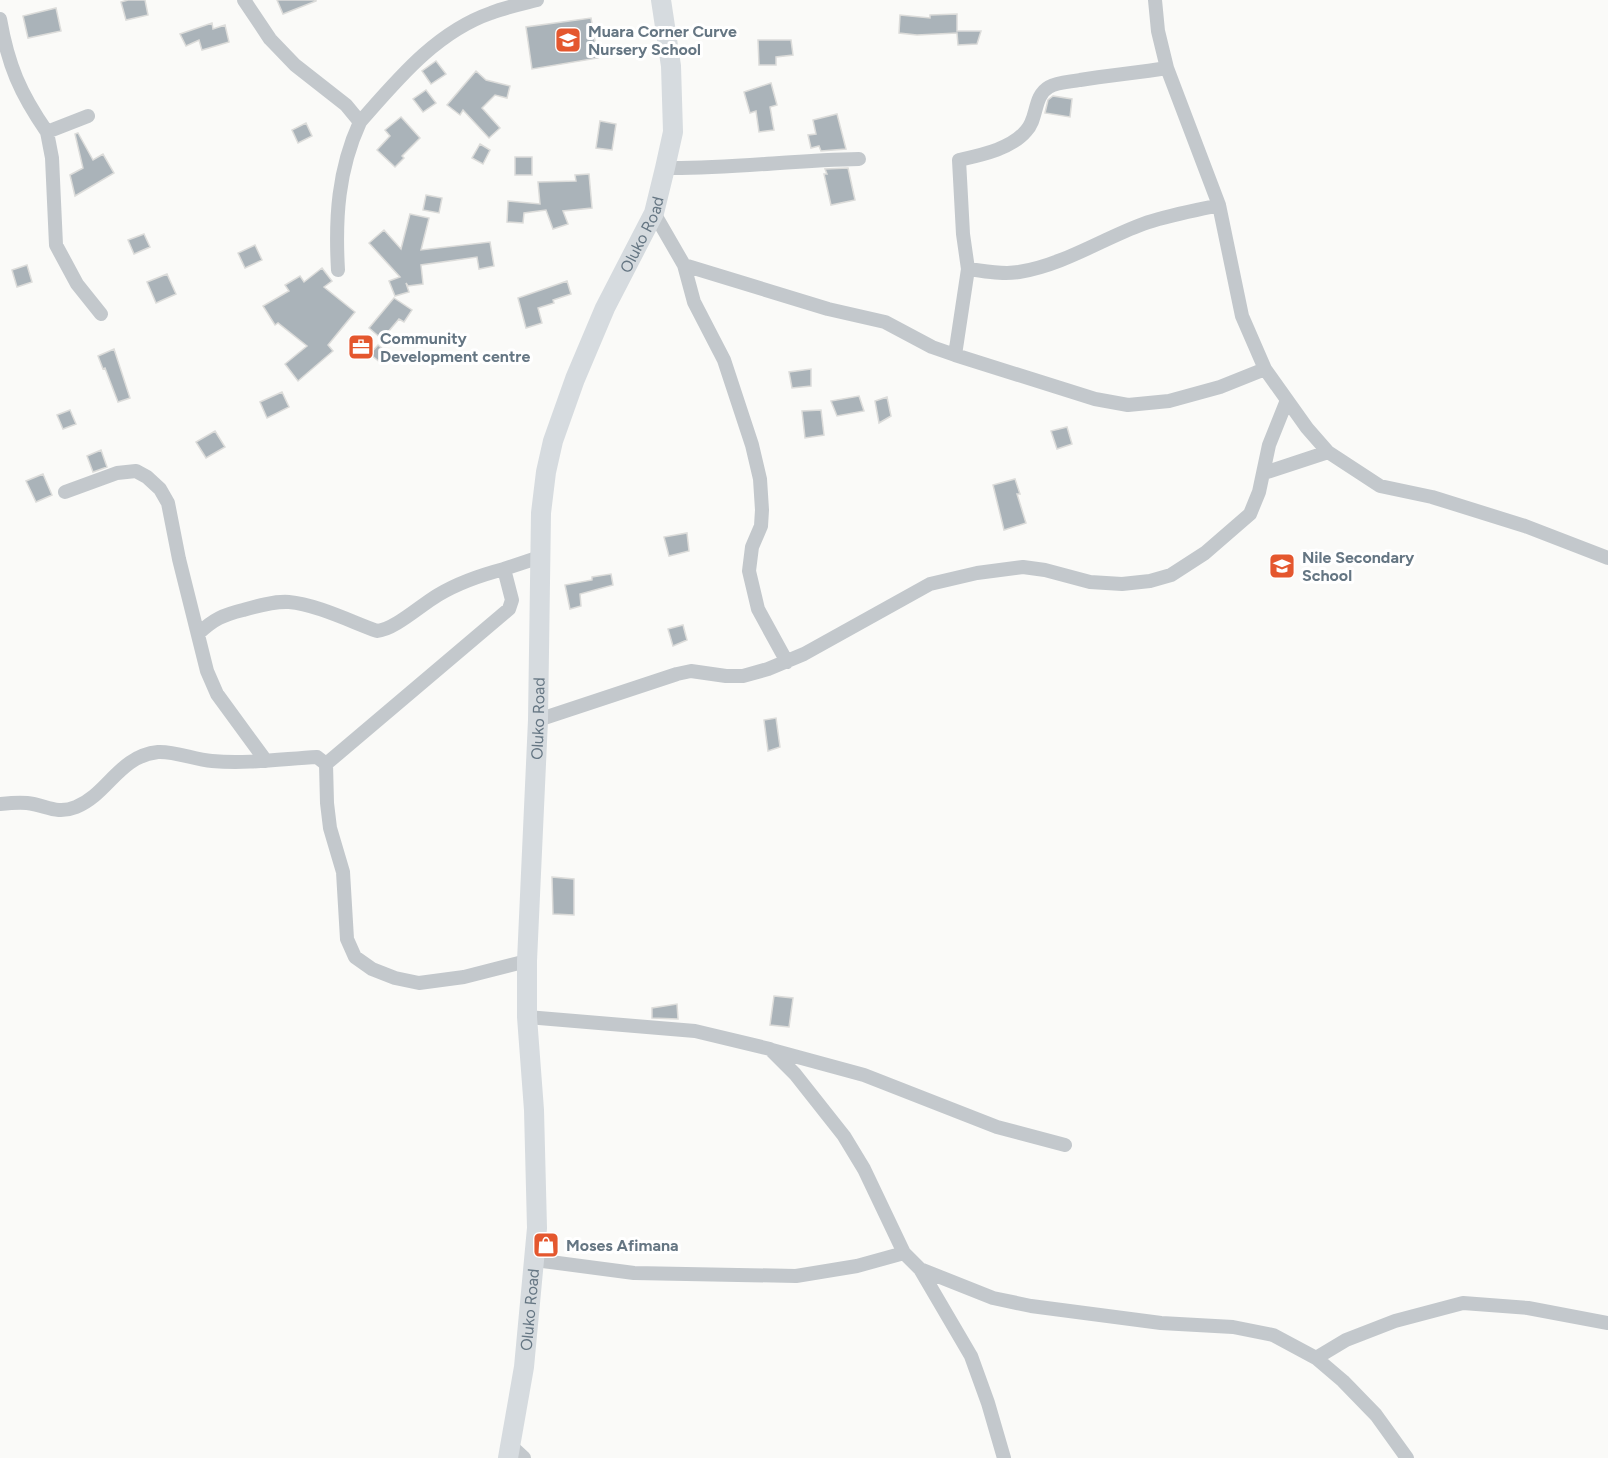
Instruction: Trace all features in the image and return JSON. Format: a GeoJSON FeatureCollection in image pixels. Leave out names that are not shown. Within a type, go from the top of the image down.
{"type":"FeatureCollection","features":[{"type":"Feature","properties":{"kind":"main road","name":"Oluko Road"},"geometry":{"type":"LineString","coordinates":[[514,1454],[537,1228],[534,1110],[526,1017],[538,720],[541,513],[546,472],[553,441],[574,379],[605,308],[654,213],[665,168],[673,132],[671,66],[661,0]]}},
{"type":"Feature","properties":{"kind":"street"},"geometry":{"type":"LineString","coordinates":[[244,0],[270,39],[295,65],[346,105],[360,122]]}},
{"type":"Feature","properties":{"kind":"street"},"geometry":{"type":"LineString","coordinates":[[483,0],[490,13]]}},
{"type":"Feature","properties":{"kind":"street"},"geometry":{"type":"LineString","coordinates":[[338,270],[336,221],[340,190],[351,142],[360,122],[418,59],[457,30],[490,13],[537,0]]}},
{"type":"Feature","properties":{"kind":"street"},"geometry":{"type":"LineString","coordinates":[[1155,0],[1158,31],[1167,68],[1219,205],[1242,316],[1265,369],[1306,428],[1328,452],[1380,486],[1432,497],[1525,526],[1608,558]]}},
{"type":"Feature","properties":{"kind":"street"},"geometry":{"type":"LineString","coordinates":[[0,19],[4,44],[15,80],[47,132],[52,158],[57,244],[77,284],[101,314]]}},
{"type":"Feature","properties":{"kind":"street"},"geometry":{"type":"LineString","coordinates":[[955,355],[968,269],[963,234],[959,160],[984,154],[1015,141],[1027,131],[1034,118],[1040,96],[1048,88],[1085,79],[1167,68]]}},
{"type":"Feature","properties":{"kind":"street"},"geometry":{"type":"LineString","coordinates":[[47,132],[88,116]]}},
{"type":"Feature","properties":{"kind":"street"},"geometry":{"type":"LineString","coordinates":[[665,168],[721,168],[789,161],[859,159]]}},
{"type":"Feature","properties":{"kind":"street"},"geometry":{"type":"LineString","coordinates":[[968,269],[1018,272],[1095,246],[1144,223],[1219,205]]}},
{"type":"Feature","properties":{"kind":"street"},"geometry":{"type":"LineString","coordinates":[[654,213],[684,265],[694,302],[724,360],[752,445],[760,479],[762,510],[761,526],[752,547],[749,571],[758,609],[786,662]]}},
{"type":"Feature","properties":{"kind":"street"},"geometry":{"type":"LineString","coordinates":[[684,265],[828,309],[885,322],[932,347],[955,355],[1095,399],[1128,405],[1169,401],[1220,387],[1265,369]]}},
{"type":"Feature","properties":{"kind":"street"},"geometry":{"type":"LineString","coordinates":[[538,720],[677,674],[691,671],[743,676],[786,662],[838,636],[930,584],[977,573],[1023,567],[1045,570],[1090,582],[1122,584],[1150,581],[1171,575],[1205,553],[1250,514],[1259,492],[1269,445],[1287,400]]}},
{"type":"Feature","properties":{"kind":"street"},"geometry":{"type":"LineString","coordinates":[[1264,473],[1328,452]]}},
{"type":"Feature","properties":{"kind":"street"},"geometry":{"type":"LineString","coordinates":[[65,492],[117,473],[136,471],[160,489],[168,503],[179,559],[207,672],[218,694],[266,761]]}},
{"type":"Feature","properties":{"kind":"street"},"geometry":{"type":"LineString","coordinates":[[198,633],[212,620],[222,616],[253,607],[288,602],[306,605],[377,632],[385,631],[453,586],[540,557]]}},
{"type":"Feature","properties":{"kind":"street"},"geometry":{"type":"LineString","coordinates":[[326,764],[509,609],[512,600],[504,568]]}},
{"type":"Feature","properties":{"kind":"street"},"geometry":{"type":"LineString","coordinates":[[0,804],[28,803],[60,811],[78,807],[96,794],[124,766],[141,756],[160,752],[211,761],[266,761],[317,757],[326,764]]}},
{"type":"Feature","properties":{"kind":"street"},"geometry":{"type":"LineString","coordinates":[[326,764],[330,828],[343,872],[347,939],[355,957],[372,969],[419,983],[464,977],[527,961]]}},
{"type":"Feature","properties":{"kind":"street"},"geometry":{"type":"LineString","coordinates":[[526,1017],[695,1031],[864,1075],[997,1127],[1065,1145]]}},
{"type":"Feature","properties":{"kind":"street"},"geometry":{"type":"LineString","coordinates":[[770,1049],[795,1074],[844,1136],[864,1169],[904,1253],[920,1269],[970,1356],[988,1403],[1004,1458]]}},
{"type":"Feature","properties":{"kind":"street"},"geometry":{"type":"LineString","coordinates":[[535,1260],[634,1273],[796,1275],[857,1266],[904,1253]]}},
{"type":"Feature","properties":{"kind":"street"},"geometry":{"type":"LineString","coordinates":[[920,1269],[993,1298],[1031,1306],[1161,1323],[1233,1327],[1273,1335],[1316,1358],[1343,1381],[1376,1415],[1407,1458]]}},
{"type":"Feature","properties":{"kind":"street"},"geometry":{"type":"LineString","coordinates":[[1316,1358],[1346,1341],[1395,1321],[1462,1303],[1528,1308],[1608,1323]]}},
{"type":"Feature","properties":{"kind":"building"},"geometry":{"type":"Polygon","coordinates":[[[145,0],[148,15],[126,20],[121,2],[145,0]]]}},
{"type":"Feature","properties":{"kind":"building"},"geometry":{"type":"Polygon","coordinates":[[[277,0],[316,0],[316,1],[283,14],[277,0]]]}},
{"type":"Feature","properties":{"kind":"building"},"geometry":{"type":"Polygon","coordinates":[[[56,8],[61,31],[28,38],[23,16],[56,8]]]}},
{"type":"Feature","properties":{"kind":"building"},"geometry":{"type":"Polygon","coordinates":[[[957,14],[957,31],[981,31],[977,44],[958,45],[957,33],[917,35],[899,33],[900,15],[930,18],[930,15],[957,14]]]}},
{"type":"Feature","properties":{"kind":"building"},"geometry":{"type":"Polygon","coordinates":[[[591,18],[598,58],[532,69],[526,27],[591,18]]]}},
{"type":"Feature","properties":{"kind":"building"},"geometry":{"type":"Polygon","coordinates":[[[212,23],[213,29],[225,25],[229,42],[202,50],[199,40],[186,46],[180,34],[212,23]]]}},
{"type":"Feature","properties":{"kind":"building"},"geometry":{"type":"Polygon","coordinates":[[[758,40],[791,40],[793,55],[776,57],[776,65],[759,65],[758,40]]]}},
{"type":"Feature","properties":{"kind":"building"},"geometry":{"type":"Polygon","coordinates":[[[436,61],[446,74],[431,84],[422,71],[436,61]]]}},
{"type":"Feature","properties":{"kind":"building"},"geometry":{"type":"Polygon","coordinates":[[[476,71],[486,80],[510,86],[507,98],[495,95],[482,108],[500,128],[489,138],[463,110],[460,115],[447,105],[476,71]]]}},
{"type":"Feature","properties":{"kind":"building"},"geometry":{"type":"Polygon","coordinates":[[[771,83],[777,105],[770,107],[774,130],[759,132],[756,111],[750,113],[744,92],[771,83]]]}},
{"type":"Feature","properties":{"kind":"building"},"geometry":{"type":"Polygon","coordinates":[[[426,90],[436,103],[423,112],[413,99],[426,90]]]}},
{"type":"Feature","properties":{"kind":"building"},"geometry":{"type":"Polygon","coordinates":[[[1053,96],[1072,99],[1070,117],[1045,113],[1048,100],[1053,96]]]}},
{"type":"Feature","properties":{"kind":"building"},"geometry":{"type":"Polygon","coordinates":[[[837,114],[846,149],[821,151],[819,146],[811,148],[808,135],[816,134],[813,120],[837,114]]]}},
{"type":"Feature","properties":{"kind":"building"},"geometry":{"type":"Polygon","coordinates":[[[401,117],[420,138],[402,156],[404,158],[395,167],[377,150],[390,136],[385,130],[401,117]]]}},
{"type":"Feature","properties":{"kind":"building"},"geometry":{"type":"Polygon","coordinates":[[[600,121],[616,124],[612,150],[596,148],[600,121]]]}},
{"type":"Feature","properties":{"kind":"building"},"geometry":{"type":"Polygon","coordinates":[[[306,123],[312,136],[298,143],[292,130],[306,123]]]}},
{"type":"Feature","properties":{"kind":"building"},"geometry":{"type":"Polygon","coordinates":[[[78,133],[93,160],[103,154],[114,173],[75,196],[70,175],[83,168],[75,134],[78,133]]]}},
{"type":"Feature","properties":{"kind":"building"},"geometry":{"type":"Polygon","coordinates":[[[480,144],[490,150],[483,164],[472,158],[480,144]]]}},
{"type":"Feature","properties":{"kind":"building"},"geometry":{"type":"Polygon","coordinates":[[[515,157],[532,157],[532,175],[515,175],[515,157]]]}},
{"type":"Feature","properties":{"kind":"building"},"geometry":{"type":"Polygon","coordinates":[[[848,168],[855,200],[831,205],[824,174],[827,174],[825,169],[848,168]]]}},
{"type":"Feature","properties":{"kind":"building"},"geometry":{"type":"Polygon","coordinates":[[[589,174],[592,208],[563,211],[568,224],[553,229],[546,210],[524,213],[523,223],[507,222],[508,201],[540,204],[538,182],[576,181],[575,175],[589,174]]]}},
{"type":"Feature","properties":{"kind":"building"},"geometry":{"type":"Polygon","coordinates":[[[426,195],[442,198],[439,213],[423,210],[426,195]]]}},
{"type":"Feature","properties":{"kind":"building"},"geometry":{"type":"Polygon","coordinates":[[[410,214],[429,218],[421,250],[490,242],[494,266],[479,269],[477,257],[421,265],[423,284],[408,286],[406,283],[409,292],[395,296],[389,281],[400,277],[369,243],[384,230],[401,249],[410,214]]]}},
{"type":"Feature","properties":{"kind":"building"},"geometry":{"type":"Polygon","coordinates":[[[144,234],[150,247],[134,254],[128,240],[144,234]]]}},
{"type":"Feature","properties":{"kind":"building"},"geometry":{"type":"Polygon","coordinates":[[[255,245],[262,260],[245,268],[238,253],[255,245]]]}},
{"type":"Feature","properties":{"kind":"building"},"geometry":{"type":"Polygon","coordinates":[[[27,265],[32,282],[17,287],[12,270],[27,265]]]}},
{"type":"Feature","properties":{"kind":"building"},"geometry":{"type":"Polygon","coordinates":[[[322,268],[332,281],[324,287],[355,312],[328,345],[333,351],[298,381],[285,364],[307,346],[278,323],[275,325],[263,306],[289,291],[285,285],[300,276],[304,282],[322,268]]]}},
{"type":"Feature","properties":{"kind":"building"},"geometry":{"type":"Polygon","coordinates":[[[167,274],[176,294],[156,303],[147,282],[167,274]]]}},
{"type":"Feature","properties":{"kind":"building"},"geometry":{"type":"Polygon","coordinates":[[[567,281],[571,294],[538,308],[542,323],[526,328],[518,298],[567,281]]]}},
{"type":"Feature","properties":{"kind":"building"},"geometry":{"type":"Polygon","coordinates":[[[394,298],[412,310],[404,322],[399,319],[382,339],[369,328],[394,298]]]}},
{"type":"Feature","properties":{"kind":"building"},"geometry":{"type":"Polygon","coordinates":[[[378,345],[390,355],[382,364],[370,354],[378,345]]]}},
{"type":"Feature","properties":{"kind":"building"},"geometry":{"type":"Polygon","coordinates":[[[114,349],[130,398],[118,402],[98,356],[114,349]]]}},
{"type":"Feature","properties":{"kind":"building"},"geometry":{"type":"Polygon","coordinates":[[[811,369],[811,386],[792,388],[789,372],[811,369]]]}},
{"type":"Feature","properties":{"kind":"building"},"geometry":{"type":"Polygon","coordinates":[[[282,392],[289,407],[267,418],[260,402],[282,392]]]}},
{"type":"Feature","properties":{"kind":"building"},"geometry":{"type":"Polygon","coordinates":[[[859,396],[864,411],[837,416],[831,401],[859,396]]]}},
{"type":"Feature","properties":{"kind":"building"},"geometry":{"type":"Polygon","coordinates":[[[887,397],[891,416],[879,423],[875,401],[887,397]]]}},
{"type":"Feature","properties":{"kind":"building"},"geometry":{"type":"Polygon","coordinates":[[[70,410],[76,424],[63,429],[57,415],[70,410]]]}},
{"type":"Feature","properties":{"kind":"building"},"geometry":{"type":"Polygon","coordinates":[[[821,410],[824,435],[805,438],[802,411],[821,410]]]}},
{"type":"Feature","properties":{"kind":"building"},"geometry":{"type":"Polygon","coordinates":[[[1067,427],[1072,444],[1057,449],[1051,431],[1067,427]]]}},
{"type":"Feature","properties":{"kind":"building"},"geometry":{"type":"Polygon","coordinates":[[[215,431],[225,447],[206,458],[196,442],[215,431]]]}},
{"type":"Feature","properties":{"kind":"building"},"geometry":{"type":"Polygon","coordinates":[[[101,450],[107,467],[93,472],[87,456],[101,450]]]}},
{"type":"Feature","properties":{"kind":"building"},"geometry":{"type":"Polygon","coordinates":[[[43,474],[52,495],[36,502],[26,481],[43,474]]]}},
{"type":"Feature","properties":{"kind":"building"},"geometry":{"type":"Polygon","coordinates":[[[1015,479],[1026,523],[1004,530],[993,485],[1015,479]]]}},
{"type":"Feature","properties":{"kind":"building"},"geometry":{"type":"Polygon","coordinates":[[[687,533],[689,551],[669,556],[664,537],[687,533]]]}},
{"type":"Feature","properties":{"kind":"building"},"geometry":{"type":"Polygon","coordinates":[[[611,574],[613,585],[580,594],[581,606],[570,609],[565,585],[611,574]]]}},
{"type":"Feature","properties":{"kind":"building"},"geometry":{"type":"Polygon","coordinates":[[[683,625],[687,640],[673,646],[668,629],[683,625]]]}},
{"type":"Feature","properties":{"kind":"building"},"geometry":{"type":"Polygon","coordinates":[[[776,718],[780,747],[768,751],[764,720],[776,718]]]}},
{"type":"Feature","properties":{"kind":"building"},"geometry":{"type":"Polygon","coordinates":[[[552,877],[574,879],[574,915],[553,914],[552,877]]]}},
{"type":"Feature","properties":{"kind":"building"},"geometry":{"type":"Polygon","coordinates":[[[774,996],[793,998],[789,1027],[770,1025],[774,996]]]}},
{"type":"Feature","properties":{"kind":"building"},"geometry":{"type":"Polygon","coordinates":[[[677,1004],[678,1019],[652,1018],[652,1008],[677,1004]]]}},
{"type":"Feature","properties":{"kind":"place","name":"Muara Corner Curve Nursery School"},"geometry":{"type":"Point","coordinates":[568,40]}},
{"type":"Feature","properties":{"kind":"place","name":"Community Development centre"},"geometry":{"type":"Point","coordinates":[361,347]}},
{"type":"Feature","properties":{"kind":"place","name":"Nile Secondary School"},"geometry":{"type":"Point","coordinates":[1282,566]}},
{"type":"Feature","properties":{"kind":"place","name":"Moses Afimana"},"geometry":{"type":"Point","coordinates":[546,1245]}}]}
